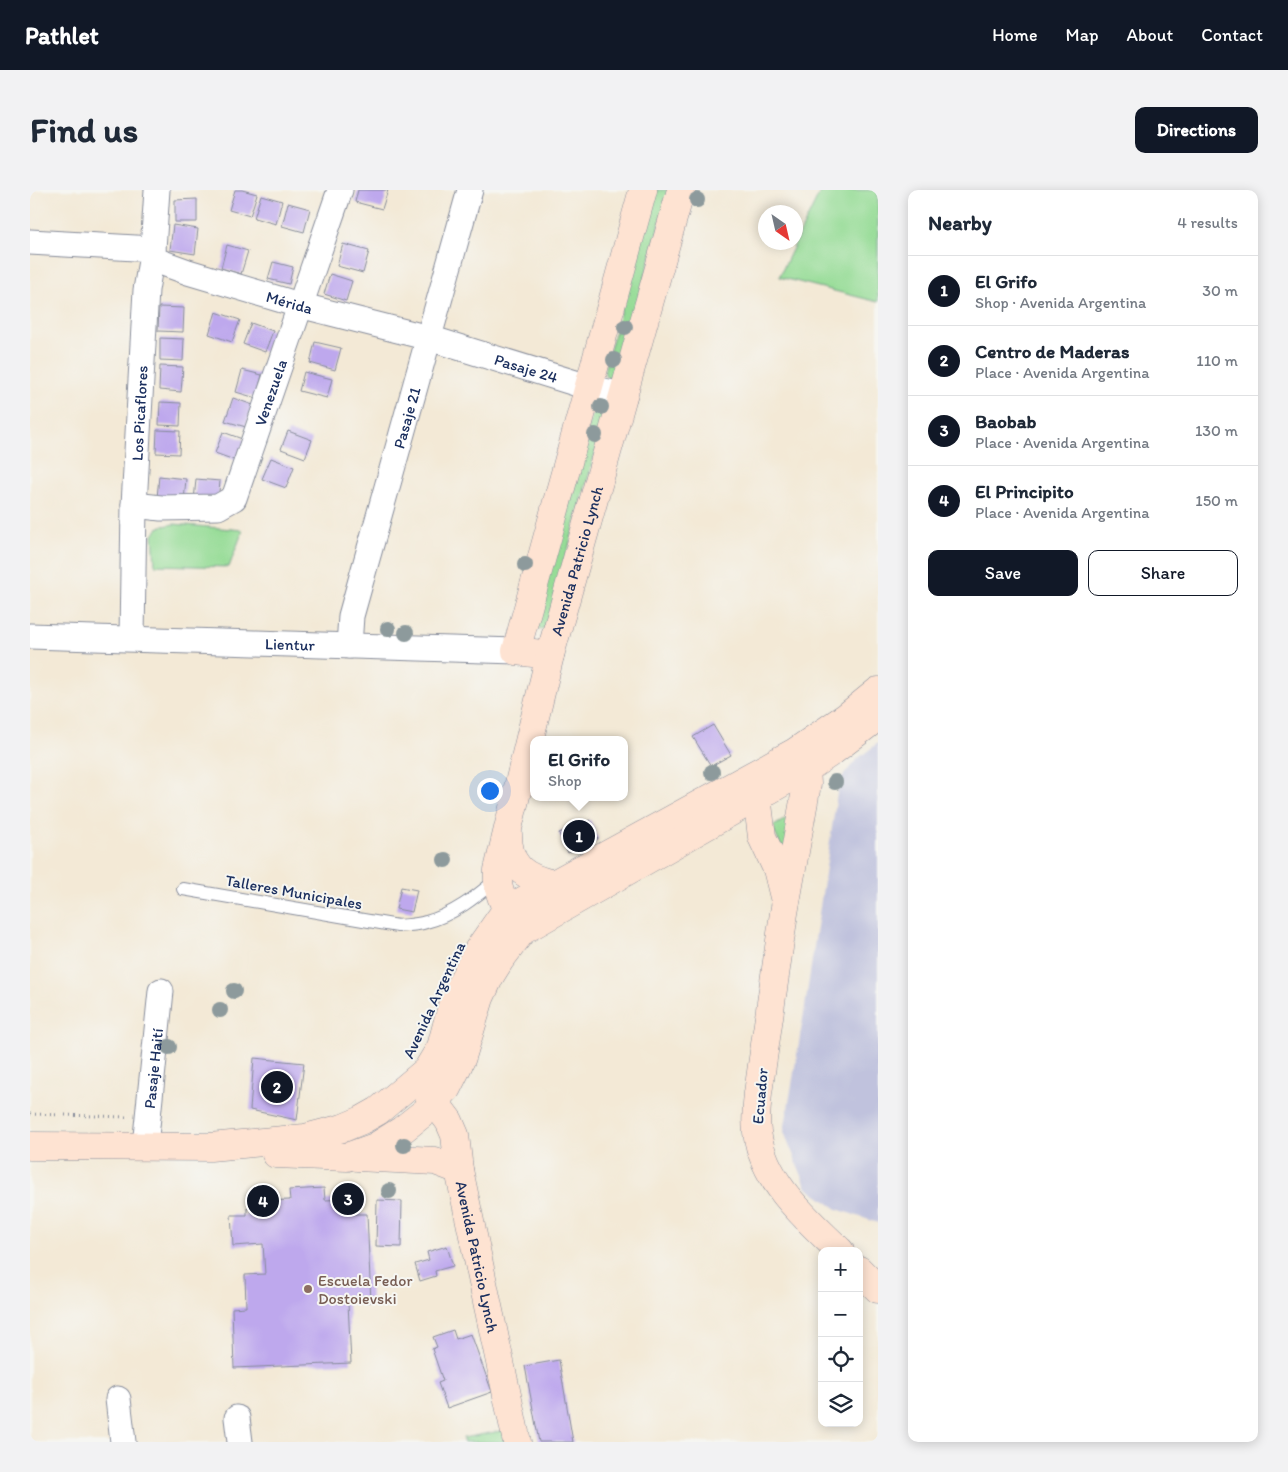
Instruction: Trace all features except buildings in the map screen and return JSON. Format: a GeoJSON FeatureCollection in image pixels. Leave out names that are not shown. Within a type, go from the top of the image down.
{"type":"FeatureCollection","features":[{"type":"Feature","properties":{"kind":"main road"},"geometry":{"type":"LineString","coordinates":[[516,650],[643,190]]}},
{"type":"Feature","properties":{"kind":"main road","name":"Avenida Patricio Lynch"},"geometry":{"type":"LineString","coordinates":[[531,736],[550,655],[681,190]]}},
{"type":"Feature","properties":{"kind":"main road","name":"Lientur"},"geometry":{"type":"LineString","coordinates":[[516,650],[550,655]]}},
{"type":"Feature","properties":{"kind":"main road"},"geometry":{"type":"LineString","coordinates":[[757,796],[801,761],[846,717],[878,691]]}},
{"type":"Feature","properties":{"kind":"main road"},"geometry":{"type":"LineString","coordinates":[[765,769],[833,751],[878,716]]}},
{"type":"Feature","properties":{"kind":"main road","name":"Avenida Patricio Lynch"},"geometry":{"type":"LineString","coordinates":[[514,921],[501,899],[498,878],[530,738]]}},
{"type":"Feature","properties":{"kind":"main road","name":"Ecuador"},"geometry":{"type":"LineString","coordinates":[[801,761],[807,784],[784,913],[758,1093],[757,1132],[768,1168],[779,1187],[791,1202],[836,1247]]}},
{"type":"Feature","properties":{"kind":"main road","name":"Ecuador"},"geometry":{"type":"LineString","coordinates":[[765,769],[757,796],[762,836],[772,856],[782,885],[784,913]]}},
{"type":"Feature","properties":{"kind":"main road","name":"Avenida Argentina"},"geometry":{"type":"LineString","coordinates":[[30,1146],[210,1147],[288,1140],[325,1134],[378,1112],[418,1080],[427,1070],[441,1047],[454,998],[478,950],[514,921],[553,884],[765,769]]}},
{"type":"Feature","properties":{"kind":"main road","name":"Avenida Argentina"},"geometry":{"type":"LineString","coordinates":[[210,1147],[260,1154],[347,1157],[374,1147],[388,1139],[415,1121],[447,1088],[462,1057],[480,998],[500,960],[514,921],[710,823],[757,796]]}},
{"type":"Feature","properties":{"kind":"main road"},"geometry":{"type":"LineString","coordinates":[[710,823],[730,821],[740,823],[752,828],[762,836]]}},
{"type":"Feature","properties":{"kind":"main road"},"geometry":{"type":"LineString","coordinates":[[508,830],[509,849],[516,866],[532,878],[553,884]]}},
{"type":"Feature","properties":{"kind":"main road","name":"Avenida Patricio Lynch"},"geometry":{"type":"LineString","coordinates":[[418,1080],[436,1101],[449,1121],[455,1135],[459,1170],[517,1442]]}},
{"type":"Feature","properties":{"kind":"main road"},"geometry":{"type":"LineString","coordinates":[[347,1157],[435,1161],[459,1170]]}},
{"type":"Feature","properties":{"kind":"main road"},"geometry":{"type":"LineString","coordinates":[[863,1274],[878,1289]]}},
{"type":"Feature","properties":{"kind":"street","name":"Los Picaflores"},"geometry":{"type":"LineString","coordinates":[[132,638],[134,505],[146,290],[153,254],[157,190]]}},
{"type":"Feature","properties":{"kind":"street","name":"Pasaje 21"},"geometry":{"type":"LineString","coordinates":[[349,646],[352,616],[470,190]]}},
{"type":"Feature","properties":{"kind":"street","name":"Venezuela"},"geometry":{"type":"LineString","coordinates":[[134,505],[161,508],[218,507],[234,498],[335,191]]}},
{"type":"Feature","properties":{"kind":"street","name":"Mérida"},"geometry":{"type":"LineString","coordinates":[[30,242],[153,254],[188,272],[299,305],[430,338]]}},
{"type":"Feature","properties":{"kind":"street","name":"Pasaje 24"},"geometry":{"type":"LineString","coordinates":[[430,338],[588,387],[624,396]]}},
{"type":"Feature","properties":{"kind":"street","name":"Lientur"},"geometry":{"type":"LineString","coordinates":[[30,636],[516,650]]}},
{"type":"Feature","properties":{"kind":"street","name":"Pasaje Haití"},"geometry":{"type":"LineString","coordinates":[[145,1146],[161,991]]}},
{"type":"Feature","properties":{"kind":"street"},"geometry":{"type":"LineString","coordinates":[[118,1400],[123,1442]]}},
{"type":"Feature","properties":{"kind":"lane","name":"Talleres Municipales"},"geometry":{"type":"LineString","coordinates":[[183,889],[398,926],[426,922],[446,914],[464,904],[498,878]]}},
{"type":"Feature","properties":{"kind":"path"},"geometry":{"type":"LineString","coordinates":[[30,1114],[148,1118]]}},
{"type":"Feature","properties":{"kind":"shaded area"},"geometry":{"type":"Polygon","coordinates":[[[878,743],[878,1223],[837,1209],[807,1188],[784,1132],[839,781],[856,760],[878,743]]]}},
{"type":"Feature","properties":{"kind":"green space"},"geometry":{"type":"Polygon","coordinates":[[[654,190],[669,190],[618,375],[612,379],[606,377],[604,371],[654,190]]]}},
{"type":"Feature","properties":{"kind":"green space"},"geometry":{"type":"Polygon","coordinates":[[[821,190],[878,190],[878,302],[779,277],[792,250],[803,250],[803,227],[821,190]]]}},
{"type":"Feature","properties":{"kind":"green space"},"geometry":{"type":"Polygon","coordinates":[[[600,402],[605,403],[608,407],[546,628],[540,630],[534,627],[594,407],[600,402]]]}},
{"type":"Feature","properties":{"kind":"green space"},"geometry":{"type":"Polygon","coordinates":[[[174,524],[243,530],[229,567],[155,565],[153,534],[159,527],[174,524]]]}},
{"type":"Feature","properties":{"kind":"green space"},"geometry":{"type":"Polygon","coordinates":[[[791,816],[787,858],[772,827],[791,816]]]}},
{"type":"Feature","properties":{"kind":"green space"},"geometry":{"type":"Polygon","coordinates":[[[506,1430],[509,1442],[463,1442],[463,1438],[506,1430]]]}},
{"type":"Feature","properties":{"kind":"place","name":"El Grifo"},"geometry":{"type":"Point","coordinates":[579,836]}},
{"type":"Feature","properties":{"kind":"place","name":"Centro de Maderas"},"geometry":{"type":"Point","coordinates":[277,1087]}},
{"type":"Feature","properties":{"kind":"place","name":"Baobab"},"geometry":{"type":"Point","coordinates":[348,1199]}},
{"type":"Feature","properties":{"kind":"place","name":"El Principito"},"geometry":{"type":"Point","coordinates":[263,1201]}},
{"type":"Feature","properties":{"kind":"place","name":"Escuela Fedor Dostoievski"},"geometry":{"type":"Point","coordinates":[308,1289]}}]}
